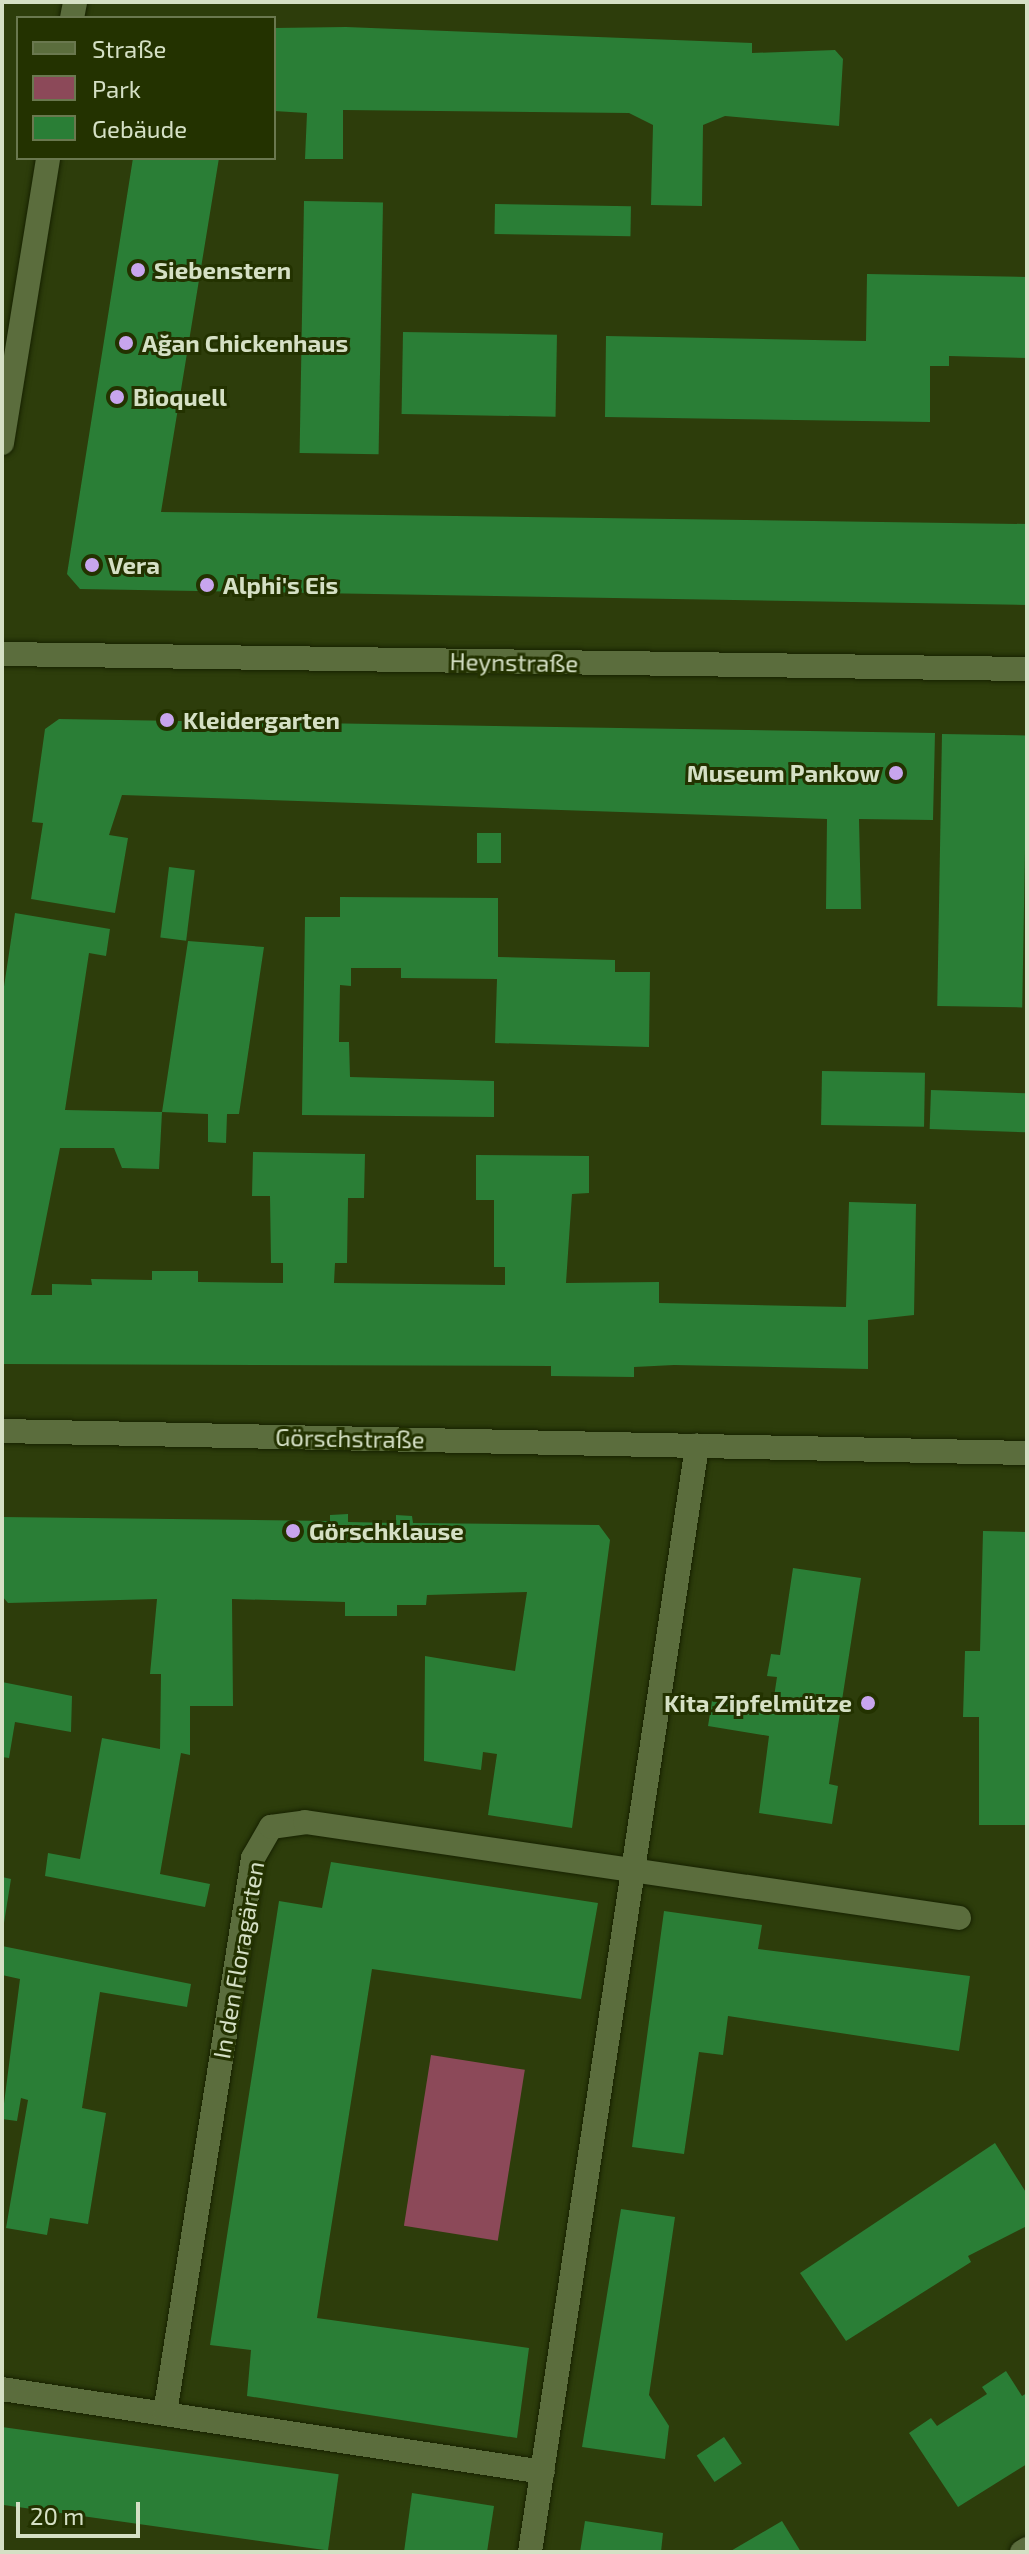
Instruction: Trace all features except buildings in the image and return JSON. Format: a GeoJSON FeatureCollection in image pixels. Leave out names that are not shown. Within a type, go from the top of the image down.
{"type":"FeatureCollection","features":[{"type":"Feature","properties":{"kind":"street"},"geometry":{"type":"LineString","coordinates":[[2,443],[48,160]]}},
{"type":"Feature","properties":{"kind":"street","name":"Heynstraße"},"geometry":{"type":"LineString","coordinates":[[2,654],[1027,669]]}},
{"type":"Feature","properties":{"kind":"street","name":"Görschstraße"},"geometry":{"type":"LineString","coordinates":[[2,1431],[1027,1453]]}},
{"type":"Feature","properties":{"kind":"street"},"geometry":{"type":"LineString","coordinates":[[530,2552],[697,1446]]}},
{"type":"Feature","properties":{"kind":"street","name":"In den Floragärten"},"geometry":{"type":"LineString","coordinates":[[165,2413],[253,1858],[271,1827],[305,1822],[634,1875],[959,1918]]}},
{"type":"Feature","properties":{"kind":"street"},"geometry":{"type":"LineString","coordinates":[[2,2389],[543,2472]]}},
{"type":"Feature","properties":{"kind":"street"},"geometry":{"type":"LineString","coordinates":[[1022,2552],[1027,2549]]}},
{"type":"Feature","properties":{"kind":"green space"},"geometry":{"type":"Polygon","coordinates":[[[431,2055],[525,2070],[498,2241],[404,2226],[431,2055]]]}},
{"type":"Feature","properties":{"kind":"place","name":"Siebenstern"},"geometry":{"type":"Point","coordinates":[138,270]}},
{"type":"Feature","properties":{"kind":"place","name":"Ağan Chickenhaus"},"geometry":{"type":"Point","coordinates":[126,343]}},
{"type":"Feature","properties":{"kind":"place","name":"Bioquell"},"geometry":{"type":"Point","coordinates":[117,397]}},
{"type":"Feature","properties":{"kind":"place","name":"Vera"},"geometry":{"type":"Point","coordinates":[92,565]}},
{"type":"Feature","properties":{"kind":"place","name":"Alphi's Eis"},"geometry":{"type":"Point","coordinates":[207,585]}},
{"type":"Feature","properties":{"kind":"place","name":"Kleidergarten"},"geometry":{"type":"Point","coordinates":[167,720]}},
{"type":"Feature","properties":{"kind":"place","name":"Museum Pankow"},"geometry":{"type":"Point","coordinates":[896,773]}},
{"type":"Feature","properties":{"kind":"place","name":"Görschklause"},"geometry":{"type":"Point","coordinates":[293,1531]}},
{"type":"Feature","properties":{"kind":"place","name":"Kita Zipfelmütze"},"geometry":{"type":"Point","coordinates":[868,1703]}}]}
